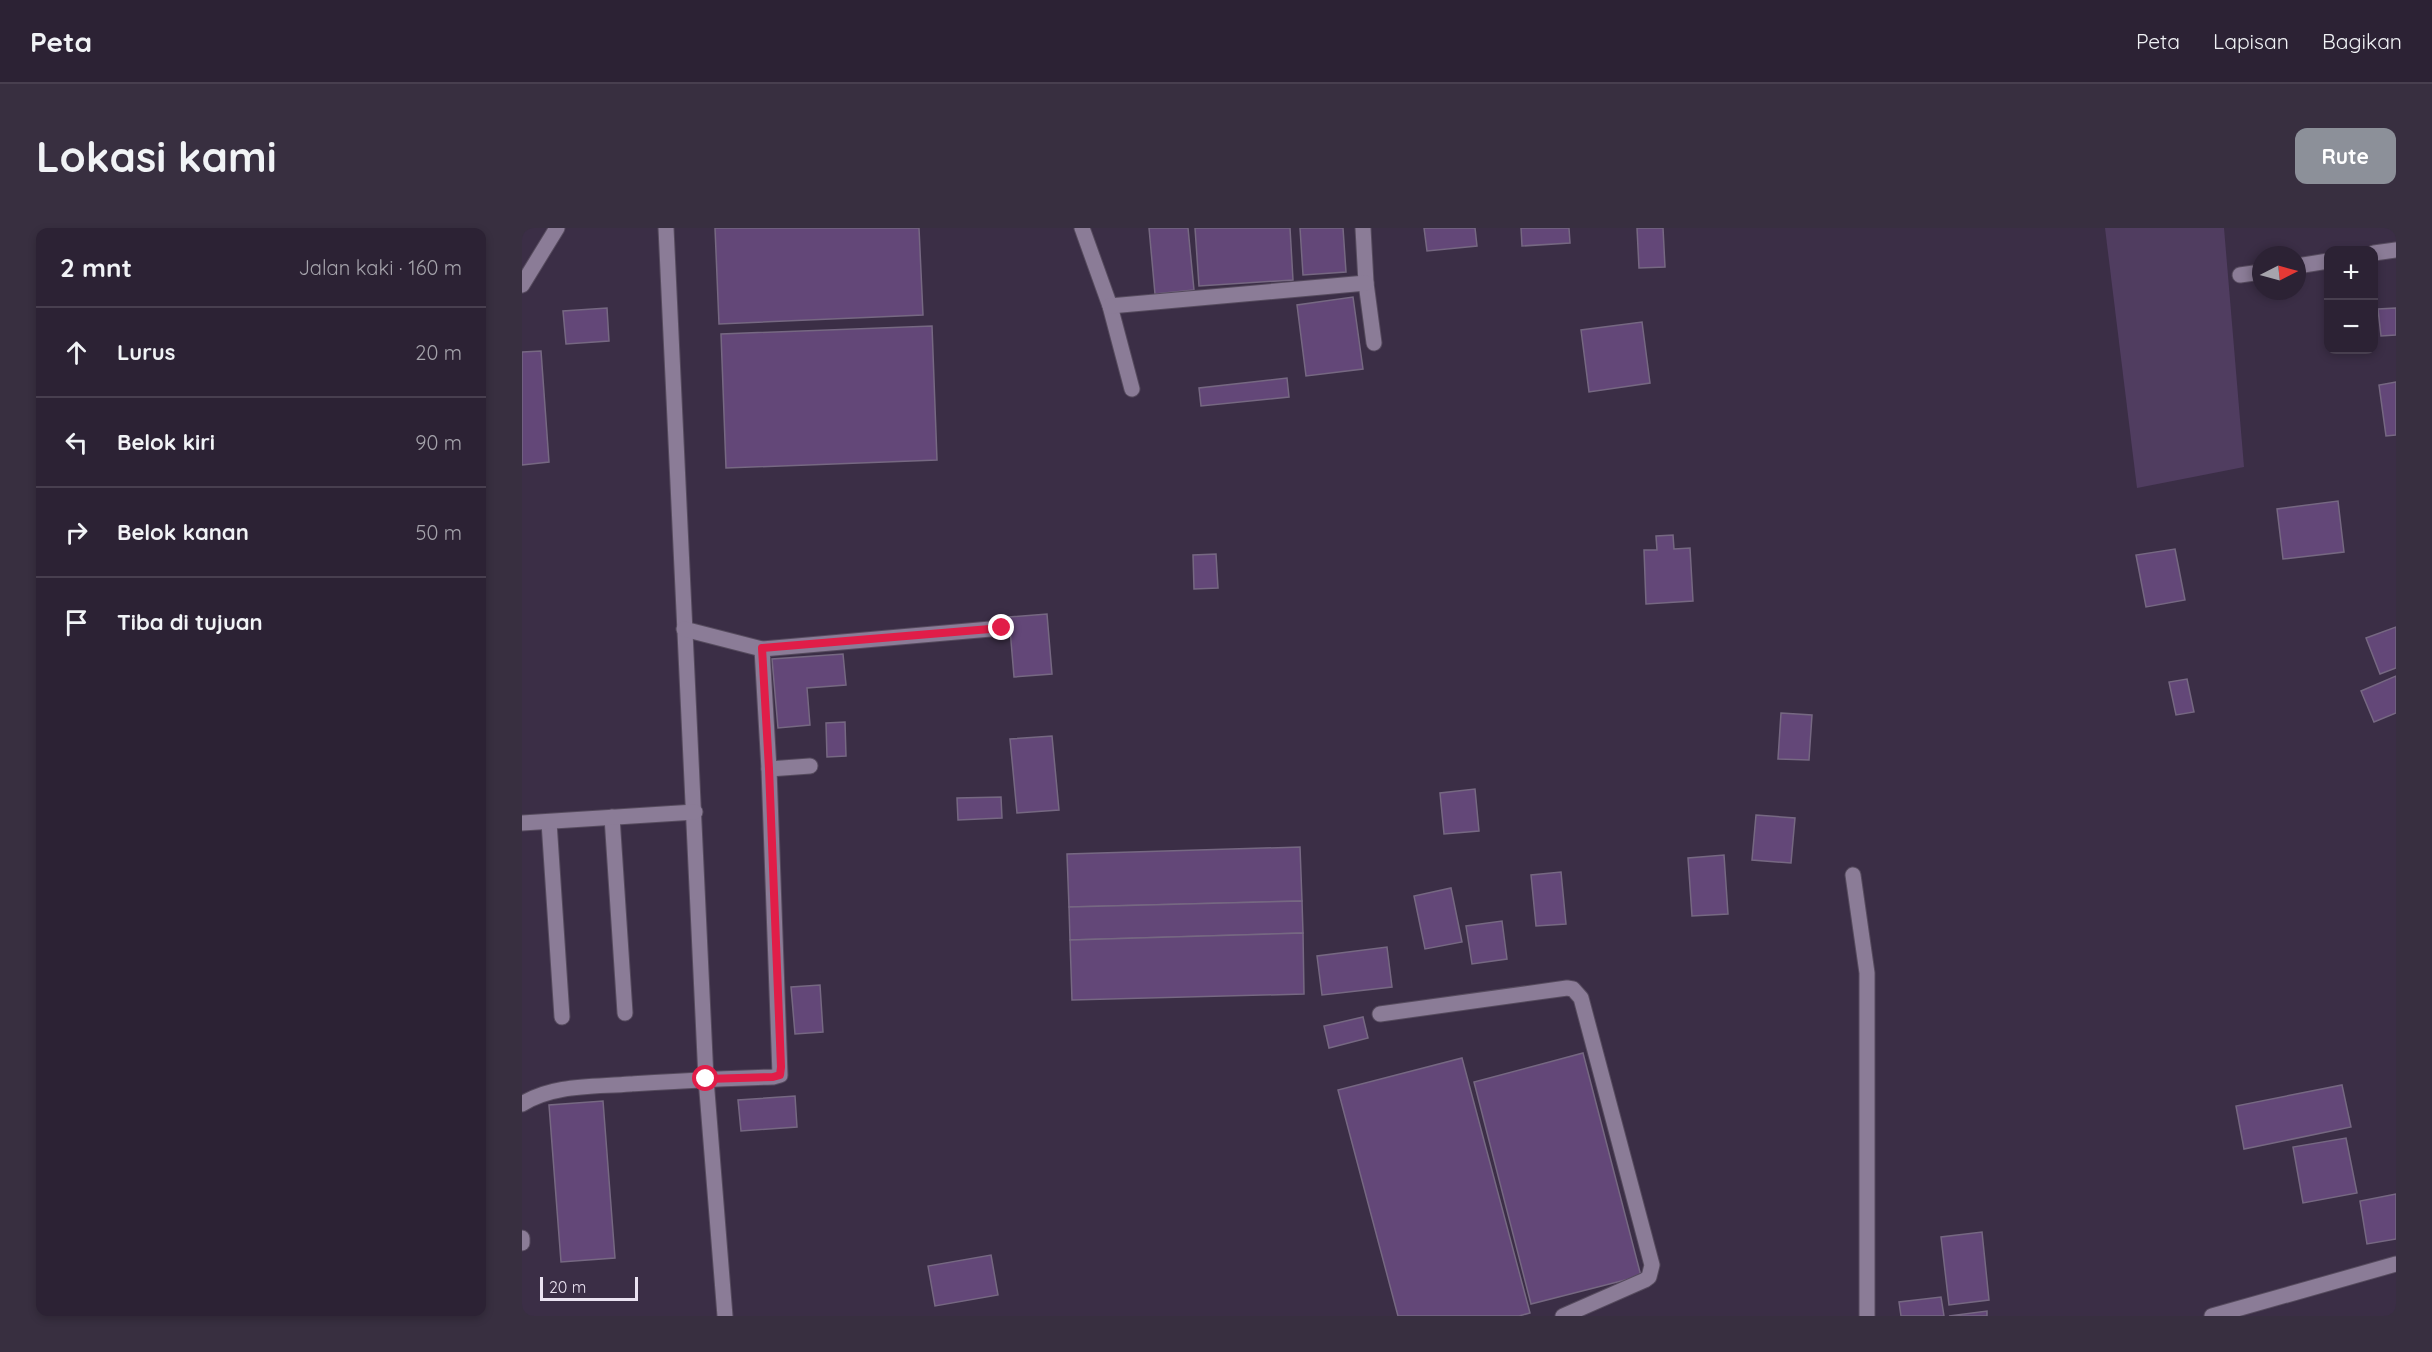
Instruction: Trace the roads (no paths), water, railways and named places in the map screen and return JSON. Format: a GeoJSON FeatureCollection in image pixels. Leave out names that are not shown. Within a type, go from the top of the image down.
{"type":"FeatureCollection","features":[{"type":"Feature","properties":{"kind":"street"},"geometry":{"type":"LineString","coordinates":[[522,285],[557,228]]}},
{"type":"Feature","properties":{"kind":"street"},"geometry":{"type":"LineString","coordinates":[[666,228],[706,1079],[725,1316]]}},
{"type":"Feature","properties":{"kind":"street"},"geometry":{"type":"LineString","coordinates":[[1082,228],[1110,306],[1132,389]]}},
{"type":"Feature","properties":{"kind":"street"},"geometry":{"type":"LineString","coordinates":[[1363,228],[1366,283],[1374,343]]}},
{"type":"Feature","properties":{"kind":"street"},"geometry":{"type":"LineString","coordinates":[[2378,252],[2396,250]]}},
{"type":"Feature","properties":{"kind":"street"},"geometry":{"type":"LineString","coordinates":[[2306,265],[2324,262]]}},
{"type":"Feature","properties":{"kind":"street"},"geometry":{"type":"LineString","coordinates":[[2240,275],[2252,273]]}},
{"type":"Feature","properties":{"kind":"street"},"geometry":{"type":"LineString","coordinates":[[1110,306],[1366,283]]}},
{"type":"Feature","properties":{"kind":"street"},"geometry":{"type":"LineString","coordinates":[[684,629],[762,648],[1002,628]]}},
{"type":"Feature","properties":{"kind":"street"},"geometry":{"type":"LineString","coordinates":[[522,1104],[534,1097],[567,1089],[780,1075],[769,769],[762,648]]}},
{"type":"Feature","properties":{"kind":"street"},"geometry":{"type":"LineString","coordinates":[[769,769],[810,766]]}},
{"type":"Feature","properties":{"kind":"street"},"geometry":{"type":"LineString","coordinates":[[522,823],[695,812]]}},
{"type":"Feature","properties":{"kind":"street"},"geometry":{"type":"LineString","coordinates":[[612,816],[625,1013]]}},
{"type":"Feature","properties":{"kind":"street"},"geometry":{"type":"LineString","coordinates":[[549,822],[562,1017]]}},
{"type":"Feature","properties":{"kind":"street"},"geometry":{"type":"LineString","coordinates":[[1853,875],[1868,973],[1867,1316]]}},
{"type":"Feature","properties":{"kind":"street"},"geometry":{"type":"LineString","coordinates":[[1380,1014],[1567,988],[1573,989],[1581,998],[1652,1265],[1649,1277],[1645,1280],[1563,1316]]}},
{"type":"Feature","properties":{"kind":"street"},"geometry":{"type":"LineString","coordinates":[[522,1238],[522,1243]]}},
{"type":"Feature","properties":{"kind":"street"},"geometry":{"type":"LineString","coordinates":[[2212,1316],[2396,1264]]}}]}
